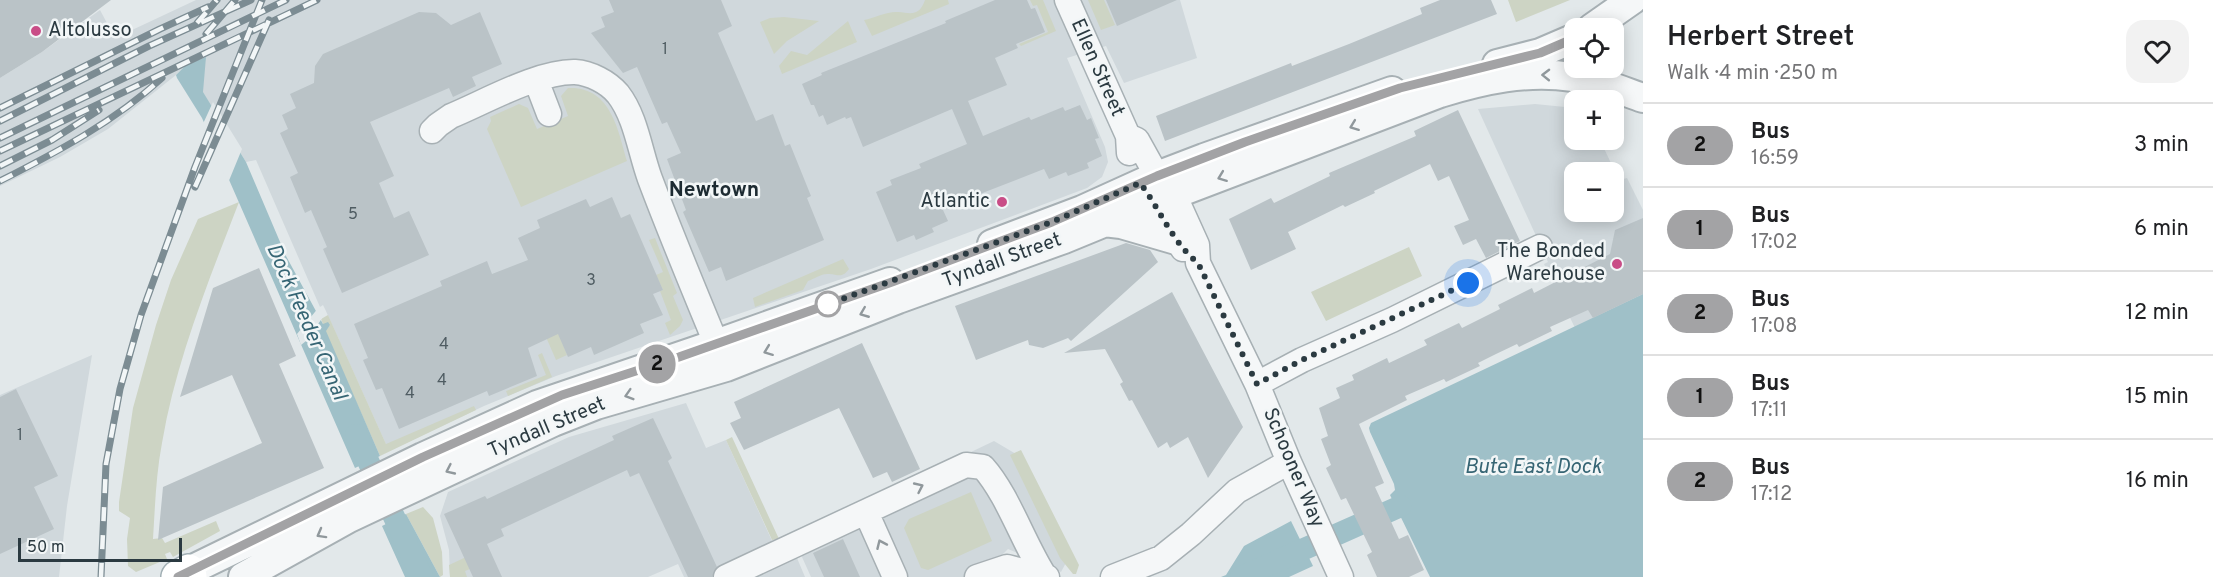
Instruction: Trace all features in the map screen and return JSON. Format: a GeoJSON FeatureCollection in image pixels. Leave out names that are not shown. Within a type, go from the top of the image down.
{"type":"FeatureCollection","features":[{"type":"Feature","properties":{"kind":"street","name":"Ellen Street"},"geometry":{"type":"LineString","coordinates":[[1067,0],[1128,136],[1129,150],[1156,189]]}},
{"type":"Feature","properties":{"kind":"street"},"geometry":{"type":"LineString","coordinates":[[1606,18],[1632,0]]}},
{"type":"Feature","properties":{"kind":"street","name":"Tyndall Street"},"geometry":{"type":"LineString","coordinates":[[368,496],[562,395],[721,355],[898,298],[1064,239],[1104,222],[1156,189],[1245,142],[1400,88],[1540,53],[1564,43]]}},
{"type":"Feature","properties":{"kind":"street"},"geometry":{"type":"LineString","coordinates":[[432,131],[451,116],[536,80],[560,73],[587,74],[611,87],[629,114],[650,178],[721,355]]}},
{"type":"Feature","properties":{"kind":"street","name":"Tyndall Street"},"geometry":{"type":"LineString","coordinates":[[721,355],[1052,222],[1440,93],[1488,80],[1529,75],[1574,77],[1643,98]]}},
{"type":"Feature","properties":{"kind":"street"},"geometry":{"type":"LineString","coordinates":[[536,80],[549,114]]}},
{"type":"Feature","properties":{"kind":"street","name":"Schooner Way"},"geometry":{"type":"LineString","coordinates":[[1156,189],[1176,240],[1198,263]]}},
{"type":"Feature","properties":{"kind":"street","name":"Schooner Way"},"geometry":{"type":"LineString","coordinates":[[1156,189],[1197,245],[1198,263],[1257,384],[1289,462],[1339,572]]}},
{"type":"Feature","properties":{"kind":"street"},"geometry":{"type":"LineString","coordinates":[[1104,222],[1121,224],[1176,240]]}},
{"type":"Feature","properties":{"kind":"street"},"geometry":{"type":"LineString","coordinates":[[1257,384],[1302,360],[1392,320],[1540,247]]}},
{"type":"Feature","properties":{"kind":"street"},"geometry":{"type":"LineString","coordinates":[[1113,577],[1161,558],[1191,534],[1237,491],[1289,462]]}},
{"type":"Feature","properties":{"kind":"street"},"geometry":{"type":"LineString","coordinates":[[726,577],[966,465],[983,467],[994,479],[1030,553],[1046,576]]}},
{"type":"Feature","properties":{"kind":"street"},"geometry":{"type":"LineString","coordinates":[[186,575],[368,496]]}},
{"type":"Feature","properties":{"kind":"street"},"geometry":{"type":"LineString","coordinates":[[243,577],[368,496]]}},
{"type":"Feature","properties":{"kind":"street"},"geometry":{"type":"LineString","coordinates":[[866,512],[896,577]]}},
{"type":"Feature","properties":{"kind":"street"},"geometry":{"type":"LineString","coordinates":[[977,577],[1007,567],[1046,576]]}},
{"type":"Feature","properties":{"kind":"shaded area"},"geometry":{"type":"Polygon","coordinates":[[[196,0],[1180,0],[1197,58],[1124,83],[1106,46],[1067,58],[1105,147],[1108,162],[1102,177],[1087,188],[871,269],[556,376],[484,406],[389,451],[325,309],[323,305],[320,307],[256,160],[246,162],[186,65],[108,129],[60,157],[0,186],[0,78],[42,52],[100,10],[115,38],[196,0]]]}},
{"type":"Feature","properties":{"kind":"shaded area"},"geometry":{"type":"Polygon","coordinates":[[[1535,104],[1564,107],[1564,150],[1605,150],[1610,162],[1564,162],[1564,222],[1624,222],[1624,179],[1627,178],[1643,210],[1643,298],[1576,330],[1544,264],[1548,262],[1478,109],[1535,104]]]}},
{"type":"Feature","properties":{"kind":"shaded area"},"geometry":{"type":"Polygon","coordinates":[[[92,355],[67,506],[59,577],[0,577],[0,395],[92,355]]]}},
{"type":"Feature","properties":{"kind":"shaded area"},"geometry":{"type":"Polygon","coordinates":[[[686,403],[706,448],[726,440],[773,543],[699,577],[684,577],[678,564],[648,577],[450,577],[449,550],[440,516],[448,492],[569,437],[686,403]]]}},
{"type":"Feature","properties":{"kind":"shaded area"},"geometry":{"type":"Polygon","coordinates":[[[994,441],[1016,454],[1068,559],[1061,572],[1008,549],[987,577],[811,577],[793,537],[994,441]]]}},
{"type":"Feature","properties":{"kind":"shaded area"},"geometry":{"type":"Polygon","coordinates":[[[789,539],[805,577],[703,577],[789,539]]]}},
{"type":"Feature","properties":{"kind":"green space"},"geometry":{"type":"Polygon","coordinates":[[[925,0],[948,0],[949,4],[872,36],[864,20],[890,13],[914,13],[920,9],[925,0]]]}},
{"type":"Feature","properties":{"kind":"green space"},"geometry":{"type":"Polygon","coordinates":[[[1030,0],[1043,0],[1056,31],[1021,46],[1019,44],[1048,32],[1037,5],[1033,6],[1030,0]]]}},
{"type":"Feature","properties":{"kind":"green space"},"geometry":{"type":"Polygon","coordinates":[[[1088,0],[1104,0],[1115,25],[1101,30],[1088,0]]]}},
{"type":"Feature","properties":{"kind":"green space"},"geometry":{"type":"Polygon","coordinates":[[[1508,0],[1570,0],[1516,22],[1508,0]]]}},
{"type":"Feature","properties":{"kind":"green space"},"geometry":{"type":"Polygon","coordinates":[[[784,17],[819,21],[787,41],[774,54],[760,22],[770,18],[784,17]]]}},
{"type":"Feature","properties":{"kind":"green space"},"geometry":{"type":"Polygon","coordinates":[[[848,21],[857,42],[782,74],[779,66],[791,51],[807,55],[848,21]]]}},
{"type":"Feature","properties":{"kind":"green space"},"geometry":{"type":"Polygon","coordinates":[[[568,88],[583,89],[594,94],[603,102],[616,124],[627,161],[521,207],[487,129],[491,121],[490,117],[519,104],[528,108],[537,129],[568,116],[561,96],[568,88]]]}},
{"type":"Feature","properties":{"kind":"green space"},"geometry":{"type":"Polygon","coordinates":[[[239,202],[195,321],[168,412],[160,455],[153,539],[162,538],[165,543],[216,521],[220,531],[173,557],[170,552],[165,554],[167,559],[136,572],[128,566],[127,539],[130,518],[119,511],[119,502],[133,408],[156,325],[171,280],[198,219],[239,202]]]}},
{"type":"Feature","properties":{"kind":"green space"},"geometry":{"type":"Polygon","coordinates":[[[655,238],[677,293],[673,296],[683,320],[670,335],[665,323],[671,320],[660,291],[663,290],[656,275],[663,272],[649,240],[655,238]]]}},
{"type":"Feature","properties":{"kind":"green space"},"geometry":{"type":"Polygon","coordinates":[[[1409,247],[1422,276],[1326,321],[1311,292],[1409,247]]]}},
{"type":"Feature","properties":{"kind":"green space"},"geometry":{"type":"Polygon","coordinates":[[[843,259],[849,269],[844,274],[820,276],[808,281],[803,290],[755,307],[753,298],[843,259]]]}},
{"type":"Feature","properties":{"kind":"green space"},"geometry":{"type":"Polygon","coordinates":[[[529,298],[559,333],[567,355],[556,360],[529,298]]]}},
{"type":"Feature","properties":{"kind":"green space"},"geometry":{"type":"Polygon","coordinates":[[[328,315],[386,444],[474,406],[476,410],[380,456],[325,331],[330,325],[323,324],[321,319],[328,315]]]}},
{"type":"Feature","properties":{"kind":"green space"},"geometry":{"type":"Polygon","coordinates":[[[542,353],[552,377],[508,396],[506,391],[546,375],[538,355],[542,353]]]}},
{"type":"Feature","properties":{"kind":"green space"},"geometry":{"type":"Polygon","coordinates":[[[732,437],[779,539],[772,540],[726,440],[732,437]]]}},
{"type":"Feature","properties":{"kind":"green space"},"geometry":{"type":"Polygon","coordinates":[[[1021,450],[1079,565],[1076,574],[1073,574],[1060,558],[1010,455],[1021,450]]]}},
{"type":"Feature","properties":{"kind":"green space"},"geometry":{"type":"Polygon","coordinates":[[[971,492],[992,541],[928,570],[921,568],[904,528],[909,519],[971,492]]]}},
{"type":"Feature","properties":{"kind":"green space"},"geometry":{"type":"Polygon","coordinates":[[[423,507],[433,518],[442,552],[443,575],[440,577],[406,514],[423,507]]]}},
{"type":"Feature","properties":{"kind":"green space"},"geometry":{"type":"Polygon","coordinates":[[[479,551],[470,569],[465,571],[467,577],[450,577],[449,565],[479,551]]]}},
{"type":"Feature","properties":{"kind":"water"},"geometry":{"type":"Polygon","coordinates":[[[206,57],[203,92],[246,162],[286,256],[323,324],[328,322],[330,325],[326,331],[380,456],[355,468],[202,118],[177,78],[176,75],[186,65],[206,57]]]}},
{"type":"Feature","properties":{"kind":"water","name":"Bute East Dock"},"geometry":{"type":"Polygon","coordinates":[[[1643,294],[1643,577],[1430,577],[1390,495],[1395,490],[1394,484],[1370,432],[1371,423],[1643,294]]]}},
{"type":"Feature","properties":{"kind":"water"},"geometry":{"type":"Polygon","coordinates":[[[406,514],[440,577],[405,577],[382,526],[406,514]]]}},
{"type":"Feature","properties":{"kind":"water"},"geometry":{"type":"Polygon","coordinates":[[[1291,521],[1313,566],[1289,577],[1221,577],[1226,575],[1244,546],[1291,521]]]}},
{"type":"Feature","properties":{"kind":"pier"},"geometry":{"type":"Polygon","coordinates":[[[213,102],[242,149],[228,183],[202,126],[213,102]]]}},
{"type":"Feature","properties":{"kind":"pier"},"geometry":{"type":"Polygon","coordinates":[[[319,307],[323,317],[301,345],[297,334],[319,307]]]}},
{"type":"Feature","properties":{"kind":"building","name":"Altolusso"},"geometry":{"type":"Polygon","coordinates":[[[0,0],[111,0],[42,52],[0,78],[0,0]]]}},
{"type":"Feature","properties":{"kind":"building"},"geometry":{"type":"Polygon","coordinates":[[[609,0],[721,0],[732,26],[718,33],[756,121],[773,114],[785,146],[790,144],[811,196],[807,198],[824,240],[726,281],[721,267],[709,272],[683,212],[686,210],[667,159],[681,153],[667,122],[662,124],[637,67],[623,73],[591,33],[605,27],[601,17],[614,12],[609,0]]]}},
{"type":"Feature","properties":{"kind":"building"},"geometry":{"type":"Polygon","coordinates":[[[995,0],[1027,0],[1031,9],[1035,8],[1045,32],[1016,44],[1018,48],[995,58],[1007,85],[968,101],[983,136],[1029,117],[1031,120],[1063,107],[1065,111],[1080,105],[1087,120],[1091,118],[1099,138],[1095,139],[1102,156],[1087,163],[1089,168],[1068,176],[1066,172],[1049,179],[1044,169],[985,192],[943,210],[948,221],[932,228],[934,232],[916,240],[914,235],[897,242],[876,192],[892,185],[890,180],[921,168],[919,164],[967,144],[952,109],[863,147],[851,117],[846,119],[845,117],[827,125],[823,115],[819,117],[814,105],[811,105],[802,84],[822,75],[821,73],[946,23],[945,21],[995,0]]]}},
{"type":"Feature","properties":{"kind":"building"},"geometry":{"type":"Polygon","coordinates":[[[1106,0],[1177,0],[1117,26],[1106,0]]]}},
{"type":"Feature","properties":{"kind":"building"},"geometry":{"type":"Polygon","coordinates":[[[1440,0],[1491,0],[1497,14],[1165,141],[1156,116],[1291,63],[1292,66],[1349,44],[1422,14],[1420,8],[1440,0]]]}},
{"type":"Feature","properties":{"kind":"building"},"geometry":{"type":"Polygon","coordinates":[[[419,12],[436,13],[451,25],[480,12],[502,64],[472,77],[476,86],[453,97],[449,88],[370,122],[394,176],[379,183],[394,218],[409,211],[429,255],[342,293],[323,249],[327,247],[311,210],[305,213],[290,177],[298,173],[280,133],[288,129],[282,115],[296,108],[290,94],[314,83],[315,66],[323,54],[419,12]]]}},
{"type":"Feature","properties":{"kind":"building"},"geometry":{"type":"Polygon","coordinates":[[[1458,110],[1520,241],[1486,258],[1476,239],[1463,245],[1454,226],[1469,220],[1449,176],[1438,181],[1430,164],[1374,191],[1375,193],[1345,207],[1343,205],[1288,232],[1296,249],[1251,270],[1229,219],[1271,198],[1274,203],[1330,176],[1329,173],[1416,136],[1414,131],[1458,110]]]}},
{"type":"Feature","properties":{"kind":"building"},"geometry":{"type":"Polygon","coordinates":[[[612,197],[621,218],[630,214],[663,290],[653,294],[663,315],[640,324],[644,333],[594,355],[591,347],[568,357],[558,334],[528,348],[537,376],[489,396],[487,391],[399,429],[382,388],[376,390],[363,360],[368,358],[354,324],[442,286],[440,281],[487,261],[492,274],[528,260],[518,238],[540,228],[537,220],[586,199],[590,207],[612,197]]]}},
{"type":"Feature","properties":{"kind":"building"},"geometry":{"type":"Polygon","coordinates":[[[1643,218],[1643,294],[1593,318],[1588,310],[1550,327],[1552,331],[1519,347],[1517,344],[1496,354],[1478,363],[1480,366],[1446,382],[1444,379],[1405,396],[1407,400],[1359,424],[1384,483],[1375,487],[1399,539],[1408,535],[1424,570],[1409,577],[1377,577],[1367,555],[1372,552],[1346,498],[1341,500],[1326,468],[1331,465],[1321,439],[1328,436],[1319,408],[1340,398],[1336,388],[1354,380],[1352,375],[1387,358],[1389,363],[1427,345],[1424,340],[1459,323],[1462,328],[1500,309],[1498,305],[1532,288],[1534,293],[1610,254],[1615,230],[1643,218]]]}},
{"type":"Feature","properties":{"kind":"building"},"geometry":{"type":"Polygon","coordinates":[[[1126,243],[1150,250],[1158,262],[1071,341],[1068,338],[1043,348],[1029,345],[1028,340],[976,360],[955,306],[1126,243]]]}},
{"type":"Feature","properties":{"kind":"building"},"geometry":{"type":"Polygon","coordinates":[[[259,268],[296,356],[279,364],[324,468],[158,540],[163,487],[262,443],[232,375],[180,397],[213,288],[259,268]]]}},
{"type":"Feature","properties":{"kind":"building"},"geometry":{"type":"Polygon","coordinates":[[[1172,292],[1243,427],[1208,478],[1188,437],[1170,448],[1167,442],[1158,448],[1132,400],[1129,401],[1120,384],[1123,382],[1105,349],[1064,353],[1172,292]]]}},
{"type":"Feature","properties":{"kind":"building"},"geometry":{"type":"Polygon","coordinates":[[[862,343],[920,469],[892,482],[887,472],[873,478],[839,408],[744,450],[730,423],[741,418],[734,402],[862,343]]]}},
{"type":"Feature","properties":{"kind":"building"},"geometry":{"type":"Polygon","coordinates":[[[16,389],[58,476],[34,487],[54,529],[0,554],[0,397],[16,389]]]}},
{"type":"Feature","properties":{"kind":"building"},"geometry":{"type":"Polygon","coordinates":[[[653,418],[672,458],[668,461],[717,567],[712,577],[688,577],[639,473],[630,477],[627,470],[501,529],[504,536],[487,544],[502,577],[473,577],[444,514],[485,496],[487,499],[614,440],[612,436],[653,418]]]}},
{"type":"Feature","properties":{"kind":"building"},"geometry":{"type":"Polygon","coordinates":[[[843,539],[860,577],[824,577],[813,553],[843,539]]]}},
{"type":"Feature","properties":{"kind":"waterway","name":"Dock Feeder Canal"},"geometry":{"type":"LineString","coordinates":[[356,435],[422,577]]}},
{"type":"Feature","properties":{"kind":"waterway"},"geometry":{"type":"LineString","coordinates":[[1241,577],[1401,506]]}},
{"type":"Feature","properties":{"kind":"railway"},"geometry":{"type":"LineString","coordinates":[[197,23],[217,0]]}},
{"type":"Feature","properties":{"kind":"railway"},"geometry":{"type":"LineString","coordinates":[[206,34],[235,0]]}},
{"type":"Feature","properties":{"kind":"railway"},"geometry":{"type":"LineString","coordinates":[[0,121],[149,46],[251,0]]}},
{"type":"Feature","properties":{"kind":"railway"},"geometry":{"type":"LineString","coordinates":[[101,577],[106,464],[120,389],[141,315],[195,167],[262,0]]}},
{"type":"Feature","properties":{"kind":"railway"},"geometry":{"type":"LineString","coordinates":[[0,138],[286,0]]}},
{"type":"Feature","properties":{"kind":"railway"},"geometry":{"type":"LineString","coordinates":[[0,151],[317,0]]}},
{"type":"Feature","properties":{"kind":"railway"},"geometry":{"type":"LineString","coordinates":[[0,108],[208,7]]}},
{"type":"Feature","properties":{"kind":"railway"},"geometry":{"type":"LineString","coordinates":[[195,187],[269,20]]}},
{"type":"Feature","properties":{"kind":"railway"},"geometry":{"type":"LineString","coordinates":[[0,181],[105,122],[162,78]]}},
{"type":"Feature","properties":{"kind":"railway"},"geometry":{"type":"LineString","coordinates":[[0,166],[52,140],[99,110]]}},
{"type":"Feature","properties":{"kind":"bus line","name":"2"},"geometry":{"type":"LineString","coordinates":[[178,577],[423,457],[562,395],[679,357],[892,282],[1052,222],[1157,176],[1245,142],[1400,88],[1519,59],[1564,44]]}},
{"type":"Feature","properties":{"kind":"place","name":"Altolusso"},"geometry":{"type":"Point","coordinates":[36,31]}},
{"type":"Feature","properties":{"kind":"place","name":"Atlantic"},"geometry":{"type":"Point","coordinates":[1002,202]}},
{"type":"Feature","properties":{"kind":"place","name":"The Bonded Warehouse"},"geometry":{"type":"Point","coordinates":[1617,264]}},
{"type":"Feature","properties":{"kind":"district","name":"Newtown"},"geometry":{"type":"Point","coordinates":[714,190]}},
{"type":"Feature","properties":{"kind":"route"},"geometry":{"type":"LineString","coordinates":[[828,304],[826,305],[1052,222],[1140,183],[1176,240],[1198,263],[1257,384],[1302,360],[1468,283]]}}]}
